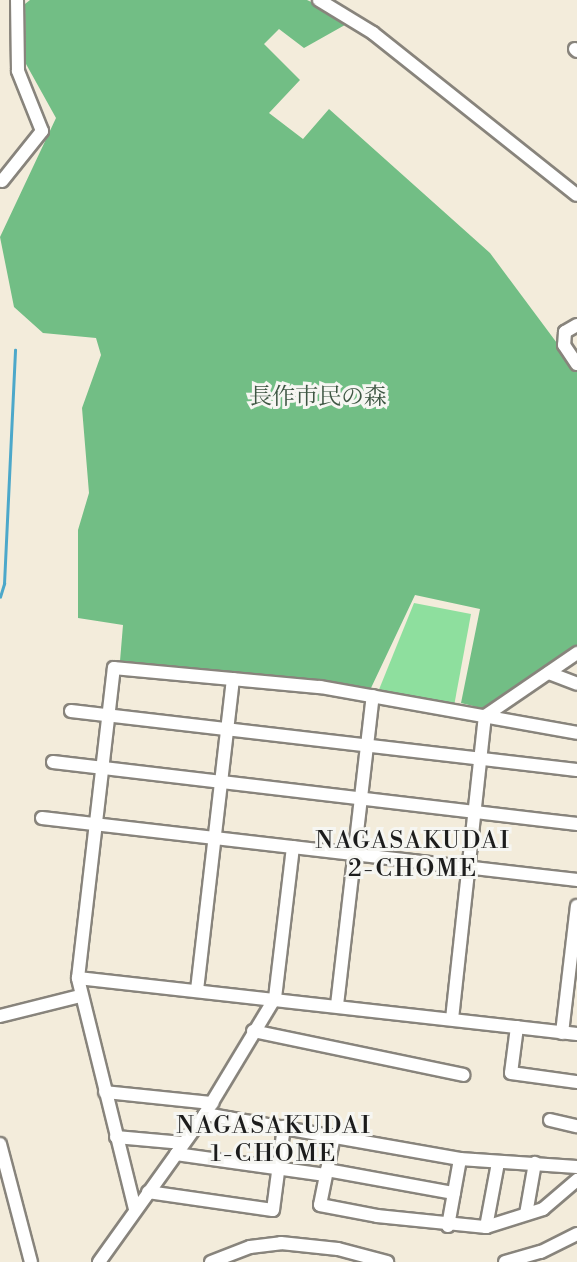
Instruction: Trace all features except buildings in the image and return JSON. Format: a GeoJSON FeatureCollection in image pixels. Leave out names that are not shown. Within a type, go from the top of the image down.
{"type":"FeatureCollection","features":[{"type":"Feature","properties":{"kind":"street"},"geometry":{"type":"LineString","coordinates":[[2,181],[42,131],[18,71],[17,0]]}},
{"type":"Feature","properties":{"kind":"street"},"geometry":{"type":"LineString","coordinates":[[319,0],[373,33],[577,195]]}},
{"type":"Feature","properties":{"kind":"street"},"geometry":{"type":"LineString","coordinates":[[577,325],[565,332],[564,345],[577,364]]}},
{"type":"Feature","properties":{"kind":"street"},"geometry":{"type":"LineString","coordinates":[[485,716],[577,653]]}},
{"type":"Feature","properties":{"kind":"street"},"geometry":{"type":"LineString","coordinates":[[135,1209],[80,996],[78,978],[114,668],[373,696],[577,733]]}},
{"type":"Feature","properties":{"kind":"street"},"geometry":{"type":"LineString","coordinates":[[549,673],[577,684]]}},
{"type":"Feature","properties":{"kind":"street"},"geometry":{"type":"LineString","coordinates":[[197,990],[233,679]]}},
{"type":"Feature","properties":{"kind":"street"},"geometry":{"type":"LineString","coordinates":[[337,1005],[373,696]]}},
{"type":"Feature","properties":{"kind":"street"},"geometry":{"type":"LineString","coordinates":[[71,711],[577,771]]}},
{"type":"Feature","properties":{"kind":"street"},"geometry":{"type":"LineString","coordinates":[[452,1019],[485,716]]}},
{"type":"Feature","properties":{"kind":"street"},"geometry":{"type":"LineString","coordinates":[[53,762],[577,824]]}},
{"type":"Feature","properties":{"kind":"street"},"geometry":{"type":"LineString","coordinates":[[42,818],[577,880]]}},
{"type":"Feature","properties":{"kind":"street"},"geometry":{"type":"LineString","coordinates":[[99,1262],[209,1108],[275,998],[293,847]]}},
{"type":"Feature","properties":{"kind":"street"},"geometry":{"type":"LineString","coordinates":[[562,1033],[577,906]]}},
{"type":"Feature","properties":{"kind":"street"},"geometry":{"type":"LineString","coordinates":[[78,978],[577,1034]]}},
{"type":"Feature","properties":{"kind":"street"},"geometry":{"type":"LineString","coordinates":[[0,1016],[80,996]]}},
{"type":"Feature","properties":{"kind":"street"},"geometry":{"type":"LineString","coordinates":[[517,1027],[511,1073],[577,1082]]}},
{"type":"Feature","properties":{"kind":"street"},"geometry":{"type":"LineString","coordinates":[[253,1031],[463,1075]]}},
{"type":"Feature","properties":{"kind":"street"},"geometry":{"type":"LineString","coordinates":[[105,1092],[209,1108],[284,1127],[460,1159],[577,1167]]}},
{"type":"Feature","properties":{"kind":"street"},"geometry":{"type":"LineString","coordinates":[[550,1120],[577,1126]]}},
{"type":"Feature","properties":{"kind":"street"},"geometry":{"type":"LineString","coordinates":[[148,1192],[273,1210],[284,1127]]}},
{"type":"Feature","properties":{"kind":"street"},"geometry":{"type":"LineString","coordinates":[[334,1136],[320,1205],[448,1226],[486,1227],[543,1209],[577,1180]]}},
{"type":"Feature","properties":{"kind":"street"},"geometry":{"type":"LineString","coordinates":[[117,1137],[279,1169],[326,1172],[454,1193]]}},
{"type":"Feature","properties":{"kind":"street"},"geometry":{"type":"LineString","coordinates":[[0,1144],[31,1262]]}},
{"type":"Feature","properties":{"kind":"street"},"geometry":{"type":"LineString","coordinates":[[448,1226],[460,1159]]}},
{"type":"Feature","properties":{"kind":"street"},"geometry":{"type":"LineString","coordinates":[[486,1227],[498,1163]]}},
{"type":"Feature","properties":{"kind":"street"},"geometry":{"type":"LineString","coordinates":[[526,1214],[535,1163]]}},
{"type":"Feature","properties":{"kind":"street"},"geometry":{"type":"LineString","coordinates":[[505,1262],[541,1252],[577,1234]]}},
{"type":"Feature","properties":{"kind":"street"},"geometry":{"type":"LineString","coordinates":[[211,1262],[250,1247],[281,1244],[338,1249],[387,1262]]}},
{"type":"Feature","properties":{"kind":"green space","name":"長作市民の森"},"geometry":{"type":"Polygon","coordinates":[[[30,0],[307,0],[352,21],[304,48],[279,29],[264,44],[300,80],[269,113],[303,139],[329,109],[490,253],[577,370],[577,646],[485,709],[461,703],[480,609],[415,595],[371,688],[120,661],[123,625],[78,618],[78,530],[89,493],[82,408],[101,355],[96,338],[43,333],[14,307],[0,237],[56,118],[26,64],[25,4],[30,0]]]}},
{"type":"Feature","properties":{"kind":"green space"},"geometry":{"type":"Polygon","coordinates":[[[414,603],[471,614],[454,706],[378,692],[414,603]]]}},
{"type":"Feature","properties":{"kind":"waterway"},"geometry":{"type":"LineString","coordinates":[[0,597],[4,584],[15,350]]}},
{"type":"Feature","properties":{"kind":"district","name":"NAGASAKUDAI 2-CHOME"},"geometry":{"type":"Point","coordinates":[413,856]}},
{"type":"Feature","properties":{"kind":"district","name":"NAGASAKUDAI 1-CHOME"},"geometry":{"type":"Point","coordinates":[274,1141]}}]}
